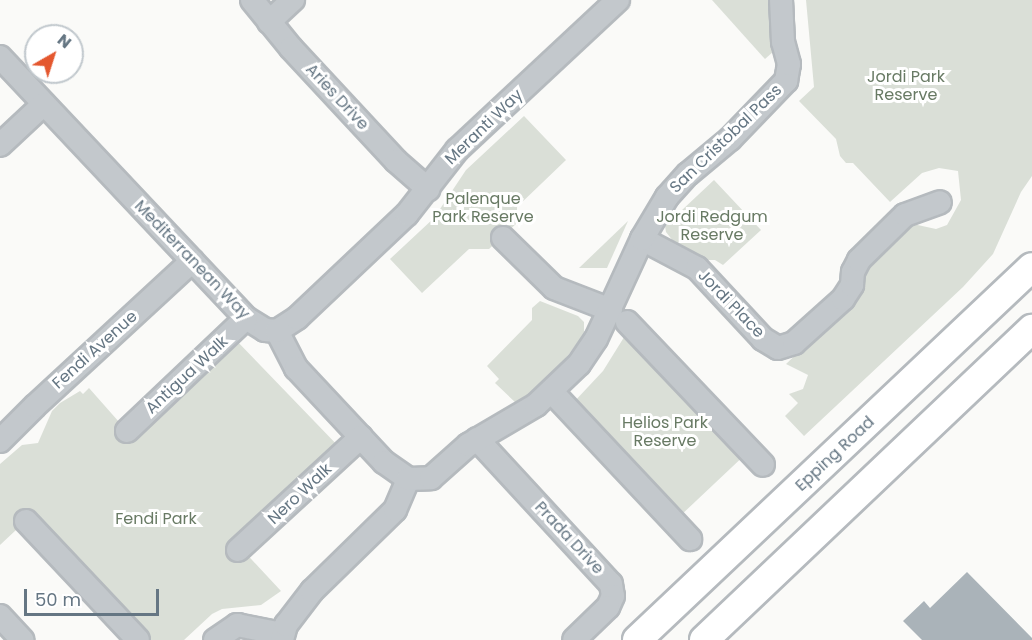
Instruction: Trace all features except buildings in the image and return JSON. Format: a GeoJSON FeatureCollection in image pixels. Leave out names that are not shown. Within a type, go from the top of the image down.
{"type":"FeatureCollection","features":[{"type":"Feature","properties":{"kind":"main road","name":"Epping Road"},"geometry":{"type":"LineString","coordinates":[[638,640],[1032,267]]}},
{"type":"Feature","properties":{"kind":"main road"},"geometry":{"type":"LineString","coordinates":[[704,640],[1032,329]]}},
{"type":"Feature","properties":{"kind":"street","name":"Aries Drive"},"geometry":{"type":"LineString","coordinates":[[252,0],[269,22],[396,161],[428,189]]}},
{"type":"Feature","properties":{"kind":"street"},"geometry":{"type":"LineString","coordinates":[[269,22],[293,0]]}},
{"type":"Feature","properties":{"kind":"street","name":"Meranti Way"},"geometry":{"type":"LineString","coordinates":[[276,331],[297,318],[407,214],[457,150],[618,0]]}},
{"type":"Feature","properties":{"kind":"street","name":"San Cristobal Pass"},"geometry":{"type":"LineString","coordinates":[[408,479],[431,478],[477,439],[536,405],[552,392],[619,316],[642,239],[676,184],[730,139],[786,81],[789,64],[783,42],[781,0]]}},
{"type":"Feature","properties":{"kind":"street","name":"Mediterranean Way"},"geometry":{"type":"LineString","coordinates":[[0,57],[246,318],[265,330],[276,331]]}},
{"type":"Feature","properties":{"kind":"street"},"geometry":{"type":"LineString","coordinates":[[0,146],[44,104]]}},
{"type":"Feature","properties":{"kind":"street","name":"Jordi Place"},"geometry":{"type":"LineString","coordinates":[[642,239],[697,268],[764,339],[778,348],[794,343],[843,299],[852,285],[853,272],[859,260],[905,215],[940,202]]}},
{"type":"Feature","properties":{"kind":"street"},"geometry":{"type":"LineString","coordinates":[[502,238],[554,288],[619,316],[763,465]]}},
{"type":"Feature","properties":{"kind":"street","name":"Fendi Avenue"},"geometry":{"type":"LineString","coordinates":[[0,441],[41,400],[67,379],[192,261]]}},
{"type":"Feature","properties":{"kind":"street","name":"Antigua Walk"},"geometry":{"type":"LineString","coordinates":[[127,432],[246,318]]}},
{"type":"Feature","properties":{"kind":"street"},"geometry":{"type":"LineString","coordinates":[[215,640],[237,625],[276,636],[273,620],[282,610],[312,591],[391,516],[400,504],[408,479],[392,469],[296,368],[276,331]]}},
{"type":"Feature","properties":{"kind":"street"},"geometry":{"type":"LineString","coordinates":[[552,392],[690,538]]}},
{"type":"Feature","properties":{"kind":"street","name":"Nero Walk"},"geometry":{"type":"LineString","coordinates":[[238,550],[361,437]]}},
{"type":"Feature","properties":{"kind":"street","name":"Prada Drive"},"geometry":{"type":"LineString","coordinates":[[477,439],[611,584],[614,596],[608,607],[574,640]]}},
{"type":"Feature","properties":{"kind":"street"},"geometry":{"type":"LineString","coordinates":[[26,520],[138,640]]}},
{"type":"Feature","properties":{"kind":"street"},"geometry":{"type":"LineString","coordinates":[[0,616],[22,640]]}},
{"type":"Feature","properties":{"kind":"green space"},"geometry":{"type":"Polygon","coordinates":[[[712,0],[771,0],[774,51],[765,59],[712,0]]]}},
{"type":"Feature","properties":{"kind":"green space","name":"Jordi Park Reserve"},"geometry":{"type":"Polygon","coordinates":[[[806,0],[1032,0],[1032,176],[1021,192],[993,254],[963,287],[804,436],[785,416],[798,403],[789,394],[803,389],[808,375],[786,364],[847,306],[861,273],[903,230],[913,224],[936,229],[947,225],[961,200],[958,171],[939,168],[922,173],[890,202],[853,163],[846,163],[840,156],[836,139],[799,101],[814,87],[806,0]]]}},
{"type":"Feature","properties":{"kind":"green space","name":"Palenque Park Reserve"},"geometry":{"type":"Polygon","coordinates":[[[524,116],[566,160],[517,207],[517,223],[489,249],[469,249],[422,293],[390,259],[434,218],[466,170],[524,116]]]}},
{"type":"Feature","properties":{"kind":"green space","name":"Jordi Redgum Reserve"},"geometry":{"type":"Polygon","coordinates":[[[714,180],[761,230],[723,265],[715,260],[702,260],[677,246],[666,232],[665,226],[714,180]]]}},
{"type":"Feature","properties":{"kind":"green space"},"geometry":{"type":"Polygon","coordinates":[[[628,221],[607,268],[579,268],[628,221]]]}},
{"type":"Feature","properties":{"kind":"green space"},"geometry":{"type":"Polygon","coordinates":[[[540,301],[578,316],[584,322],[584,334],[560,366],[517,404],[495,383],[499,379],[487,366],[532,320],[532,308],[540,301]]]}},
{"type":"Feature","properties":{"kind":"green space","name":"Helios Park Reserve"},"geometry":{"type":"Polygon","coordinates":[[[631,326],[749,451],[679,517],[573,403],[603,371],[631,326]]]}},
{"type":"Feature","properties":{"kind":"green space","name":"Fendi Park"},"geometry":{"type":"Polygon","coordinates":[[[233,337],[342,450],[240,547],[281,591],[261,605],[222,609],[212,614],[184,640],[149,640],[32,515],[0,545],[0,464],[22,445],[38,443],[52,411],[60,403],[80,391],[83,394],[89,388],[127,431],[233,337]]]}}]}
